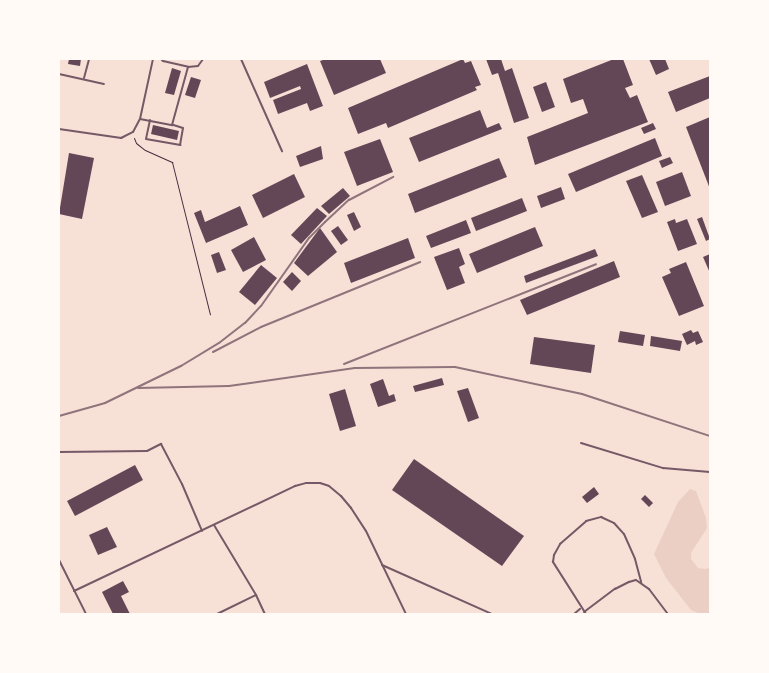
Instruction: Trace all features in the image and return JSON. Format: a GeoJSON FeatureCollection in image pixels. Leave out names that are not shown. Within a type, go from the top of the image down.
{"type":"FeatureCollection","features":[{"type":"Feature","properties":{"kind":"lane"},"geometry":{"type":"LineString","coordinates":[[84,79],[89,59]]}},
{"type":"Feature","properties":{"kind":"lane"},"geometry":{"type":"LineString","coordinates":[[59,129],[121,138],[133,132],[140,119],[153,59]]}},
{"type":"Feature","properties":{"kind":"lane"},"geometry":{"type":"LineString","coordinates":[[161,59],[188,67],[198,66],[203,59]]}},
{"type":"Feature","properties":{"kind":"lane"},"geometry":{"type":"LineString","coordinates":[[241,59],[282,151]]}},
{"type":"Feature","properties":{"kind":"lane"},"geometry":{"type":"LineString","coordinates":[[172,125],[188,67]]}},
{"type":"Feature","properties":{"kind":"lane"},"geometry":{"type":"LineString","coordinates":[[59,74],[104,84]]}},
{"type":"Feature","properties":{"kind":"lane"},"geometry":{"type":"LineString","coordinates":[[140,119],[150,120],[184,128],[180,145],[146,139],[150,120]]}},
{"type":"Feature","properties":{"kind":"lane"},"geometry":{"type":"LineString","coordinates":[[581,443],[663,468],[710,472]]}},
{"type":"Feature","properties":{"kind":"lane"},"geometry":{"type":"LineString","coordinates":[[59,452],[147,451],[161,444],[182,484],[202,531]]}},
{"type":"Feature","properties":{"kind":"lane"},"geometry":{"type":"LineString","coordinates":[[74,591],[295,486],[306,483],[320,483],[329,486],[351,508],[366,531],[406,614]]}},
{"type":"Feature","properties":{"kind":"lane"},"geometry":{"type":"LineString","coordinates":[[641,582],[629,582],[585,613],[553,562],[560,544],[586,521],[601,517],[614,523],[619,528],[631,548],[641,582],[668,614]]}},
{"type":"Feature","properties":{"kind":"lane"},"geometry":{"type":"LineString","coordinates":[[214,525],[256,595],[265,614]]}},
{"type":"Feature","properties":{"kind":"lane"},"geometry":{"type":"LineString","coordinates":[[59,560],[86,614]]}},
{"type":"Feature","properties":{"kind":"lane"},"geometry":{"type":"LineString","coordinates":[[382,565],[492,614]]}},
{"type":"Feature","properties":{"kind":"lane"},"geometry":{"type":"LineString","coordinates":[[217,614],[256,595]]}},
{"type":"Feature","properties":{"kind":"lane"},"geometry":{"type":"LineString","coordinates":[[574,614],[581,608]]}},
{"type":"Feature","properties":{"kind":"path"},"geometry":{"type":"LineString","coordinates":[[133,132],[136,143],[145,150],[172,162],[210,314]]}},
{"type":"Feature","properties":{"kind":"shaded area"},"geometry":{"type":"Polygon","coordinates":[[[690,489],[696,491],[706,518],[707,528],[691,553],[691,559],[698,568],[706,569],[710,567],[710,614],[700,614],[691,610],[666,578],[654,554],[678,502],[690,489]]]}},
{"type":"Feature","properties":{"kind":"building"},"geometry":{"type":"Polygon","coordinates":[[[69,59],[81,59],[80,66],[68,64],[69,59]]]}},
{"type":"Feature","properties":{"kind":"building"},"geometry":{"type":"Polygon","coordinates":[[[326,59],[380,59],[386,73],[334,95],[320,61],[326,59]]]}},
{"type":"Feature","properties":{"kind":"building"},"geometry":{"type":"Polygon","coordinates":[[[463,59],[465,63],[471,61],[481,85],[475,87],[477,90],[388,128],[386,123],[358,134],[348,108],[463,59]]]}},
{"type":"Feature","properties":{"kind":"building"},"geometry":{"type":"Polygon","coordinates":[[[486,59],[501,59],[505,71],[512,68],[529,118],[514,123],[498,73],[492,75],[486,59]]]}},
{"type":"Feature","properties":{"kind":"building"},"geometry":{"type":"Polygon","coordinates":[[[614,59],[623,59],[633,85],[625,88],[630,98],[637,95],[648,122],[535,165],[527,137],[588,113],[583,99],[571,103],[563,79],[614,59]]]}},
{"type":"Feature","properties":{"kind":"building"},"geometry":{"type":"Polygon","coordinates":[[[649,59],[665,59],[669,69],[656,75],[649,59]]]}},
{"type":"Feature","properties":{"kind":"building"},"geometry":{"type":"Polygon","coordinates":[[[307,64],[323,106],[310,111],[307,103],[278,114],[273,100],[301,89],[300,86],[270,98],[264,82],[307,64]]]}},
{"type":"Feature","properties":{"kind":"building"},"geometry":{"type":"Polygon","coordinates":[[[172,68],[181,71],[174,95],[165,93],[172,68]]]}},
{"type":"Feature","properties":{"kind":"building"},"geometry":{"type":"Polygon","coordinates":[[[710,76],[710,98],[676,112],[668,92],[710,76]]]}},
{"type":"Feature","properties":{"kind":"building"},"geometry":{"type":"Polygon","coordinates":[[[191,77],[201,80],[195,98],[185,95],[191,77]]]}},
{"type":"Feature","properties":{"kind":"building"},"geometry":{"type":"Polygon","coordinates":[[[546,82],[555,107],[542,112],[533,87],[546,82]]]}},
{"type":"Feature","properties":{"kind":"building"},"geometry":{"type":"Polygon","coordinates":[[[480,110],[487,128],[499,123],[502,129],[419,162],[409,138],[480,110]]]}},
{"type":"Feature","properties":{"kind":"building"},"geometry":{"type":"Polygon","coordinates":[[[710,117],[710,189],[686,127],[710,117]]]}},
{"type":"Feature","properties":{"kind":"building"},"geometry":{"type":"Polygon","coordinates":[[[653,123],[656,129],[644,134],[641,128],[653,123]]]}},
{"type":"Feature","properties":{"kind":"building"},"geometry":{"type":"Polygon","coordinates":[[[153,125],[179,131],[177,140],[151,134],[153,125]]]}},
{"type":"Feature","properties":{"kind":"building"},"geometry":{"type":"Polygon","coordinates":[[[655,138],[662,156],[576,192],[568,174],[655,138]]]}},
{"type":"Feature","properties":{"kind":"building"},"geometry":{"type":"Polygon","coordinates":[[[380,139],[393,172],[357,186],[344,152],[380,139]]]}},
{"type":"Feature","properties":{"kind":"building"},"geometry":{"type":"Polygon","coordinates":[[[321,146],[323,159],[300,167],[296,156],[321,146]]]}},
{"type":"Feature","properties":{"kind":"building"},"geometry":{"type":"Polygon","coordinates":[[[69,153],[94,158],[82,219],[59,214],[69,153]]]}},
{"type":"Feature","properties":{"kind":"building"},"geometry":{"type":"Polygon","coordinates":[[[670,157],[673,163],[662,168],[659,161],[670,157]]]}},
{"type":"Feature","properties":{"kind":"building"},"geometry":{"type":"Polygon","coordinates":[[[499,158],[507,177],[415,213],[408,194],[499,158]]]}},
{"type":"Feature","properties":{"kind":"building"},"geometry":{"type":"Polygon","coordinates":[[[682,172],[691,196],[665,206],[656,182],[682,172]]]}},
{"type":"Feature","properties":{"kind":"building"},"geometry":{"type":"Polygon","coordinates":[[[294,174],[305,197],[263,218],[252,195],[294,174]]]}},
{"type":"Feature","properties":{"kind":"building"},"geometry":{"type":"Polygon","coordinates":[[[642,175],[658,212],[642,218],[626,181],[642,175]]]}},
{"type":"Feature","properties":{"kind":"building"},"geometry":{"type":"Polygon","coordinates":[[[561,187],[565,199],[541,208],[537,196],[561,187]]]}},
{"type":"Feature","properties":{"kind":"building"},"geometry":{"type":"Polygon","coordinates":[[[343,188],[350,196],[329,214],[321,206],[343,188]]]}},
{"type":"Feature","properties":{"kind":"building"},"geometry":{"type":"Polygon","coordinates":[[[522,198],[527,211],[476,231],[471,218],[522,198]]]}},
{"type":"Feature","properties":{"kind":"building"},"geometry":{"type":"Polygon","coordinates":[[[240,206],[248,225],[206,243],[194,213],[201,210],[205,222],[240,206]]]}},
{"type":"Feature","properties":{"kind":"building"},"geometry":{"type":"Polygon","coordinates":[[[317,208],[327,216],[301,244],[291,235],[317,208]]]}},
{"type":"Feature","properties":{"kind":"building"},"geometry":{"type":"Polygon","coordinates":[[[354,212],[361,227],[354,231],[347,215],[354,212]]]}},
{"type":"Feature","properties":{"kind":"building"},"geometry":{"type":"Polygon","coordinates":[[[702,217],[710,239],[706,241],[697,219],[702,217]]]}},
{"type":"Feature","properties":{"kind":"building"},"geometry":{"type":"Polygon","coordinates":[[[675,219],[676,223],[687,219],[697,244],[678,251],[667,222],[675,219]]]}},
{"type":"Feature","properties":{"kind":"building"},"geometry":{"type":"Polygon","coordinates":[[[466,220],[471,233],[431,248],[426,236],[466,220]]]}},
{"type":"Feature","properties":{"kind":"building"},"geometry":{"type":"Polygon","coordinates":[[[338,226],[348,240],[341,245],[331,231],[338,226]]]}},
{"type":"Feature","properties":{"kind":"building"},"geometry":{"type":"Polygon","coordinates":[[[535,227],[543,246],[477,273],[469,254],[535,227]]]}},
{"type":"Feature","properties":{"kind":"building"},"geometry":{"type":"Polygon","coordinates":[[[320,228],[337,252],[308,276],[294,263],[320,228]]]}},
{"type":"Feature","properties":{"kind":"building"},"geometry":{"type":"Polygon","coordinates":[[[254,237],[266,260],[243,272],[231,250],[254,237]]]}},
{"type":"Feature","properties":{"kind":"building"},"geometry":{"type":"Polygon","coordinates":[[[408,238],[415,258],[351,283],[344,263],[408,238]]]}},
{"type":"Feature","properties":{"kind":"building"},"geometry":{"type":"Polygon","coordinates":[[[459,248],[465,264],[459,267],[465,283],[447,290],[434,257],[459,248]]]}},
{"type":"Feature","properties":{"kind":"building"},"geometry":{"type":"Polygon","coordinates":[[[595,249],[598,256],[526,283],[524,276],[595,249]]]}},
{"type":"Feature","properties":{"kind":"building"},"geometry":{"type":"Polygon","coordinates":[[[219,252],[226,270],[217,273],[211,255],[219,252]]]}},
{"type":"Feature","properties":{"kind":"building"},"geometry":{"type":"Polygon","coordinates":[[[710,254],[710,273],[703,257],[710,254]]]}},
{"type":"Feature","properties":{"kind":"building"},"geometry":{"type":"Polygon","coordinates":[[[614,261],[620,277],[527,315],[520,300],[614,261]]]}},
{"type":"Feature","properties":{"kind":"building"},"geometry":{"type":"Polygon","coordinates":[[[686,262],[704,306],[679,316],[662,277],[671,273],[669,269],[686,262]]]}},
{"type":"Feature","properties":{"kind":"building"},"geometry":{"type":"Polygon","coordinates":[[[261,265],[277,278],[255,305],[239,292],[261,265]]]}},
{"type":"Feature","properties":{"kind":"building"},"geometry":{"type":"Polygon","coordinates":[[[292,272],[301,281],[292,291],[283,282],[292,272]]]}},
{"type":"Feature","properties":{"kind":"building"},"geometry":{"type":"Polygon","coordinates":[[[691,330],[693,333],[698,331],[703,342],[696,345],[695,341],[687,345],[682,334],[691,330]]]}},
{"type":"Feature","properties":{"kind":"building"},"geometry":{"type":"Polygon","coordinates":[[[620,331],[645,335],[643,346],[618,342],[620,331]]]}},
{"type":"Feature","properties":{"kind":"building"},"geometry":{"type":"Polygon","coordinates":[[[651,336],[682,341],[680,351],[650,346],[651,336]]]}},
{"type":"Feature","properties":{"kind":"building"},"geometry":{"type":"Polygon","coordinates":[[[534,337],[595,345],[591,373],[530,364],[534,337]]]}},
{"type":"Feature","properties":{"kind":"building"},"geometry":{"type":"Polygon","coordinates":[[[442,378],[444,385],[415,392],[413,386],[442,378]]]}},
{"type":"Feature","properties":{"kind":"building"},"geometry":{"type":"Polygon","coordinates":[[[383,379],[389,396],[394,394],[396,401],[378,407],[370,384],[383,379]]]}},
{"type":"Feature","properties":{"kind":"building"},"geometry":{"type":"Polygon","coordinates":[[[468,388],[479,418],[468,422],[457,391],[468,388]]]}},
{"type":"Feature","properties":{"kind":"building"},"geometry":{"type":"Polygon","coordinates":[[[345,389],[356,426],[340,431],[329,394],[345,389]]]}},
{"type":"Feature","properties":{"kind":"building"},"geometry":{"type":"Polygon","coordinates":[[[414,459],[524,536],[502,566],[392,490],[414,459]]]}},
{"type":"Feature","properties":{"kind":"building"},"geometry":{"type":"Polygon","coordinates":[[[135,465],[143,480],[75,516],[67,501],[135,465]]]}},
{"type":"Feature","properties":{"kind":"building"},"geometry":{"type":"Polygon","coordinates":[[[594,487],[599,494],[587,503],[582,497],[594,487]]]}},
{"type":"Feature","properties":{"kind":"building"},"geometry":{"type":"Polygon","coordinates":[[[645,495],[653,503],[649,507],[641,499],[645,495]]]}},
{"type":"Feature","properties":{"kind":"building"},"geometry":{"type":"Polygon","coordinates":[[[107,527],[117,547],[98,555],[89,535],[107,527]]]}},
{"type":"Feature","properties":{"kind":"building"},"geometry":{"type":"Polygon","coordinates":[[[123,581],[129,592],[121,596],[130,614],[113,614],[102,592],[123,581]]]}},
{"type":"Feature","properties":{"kind":"railway"},"geometry":{"type":"LineString","coordinates":[[59,416],[105,403],[181,366],[219,343],[245,323],[261,306],[309,238],[325,222],[349,200],[393,177]]}},
{"type":"Feature","properties":{"kind":"railway"},"geometry":{"type":"LineString","coordinates":[[213,352],[261,327],[420,262]]}},
{"type":"Feature","properties":{"kind":"railway"},"geometry":{"type":"LineString","coordinates":[[344,364],[596,264]]}},
{"type":"Feature","properties":{"kind":"railway"},"geometry":{"type":"LineString","coordinates":[[138,388],[229,386],[355,368],[455,367],[582,394],[710,436]]}}]}
